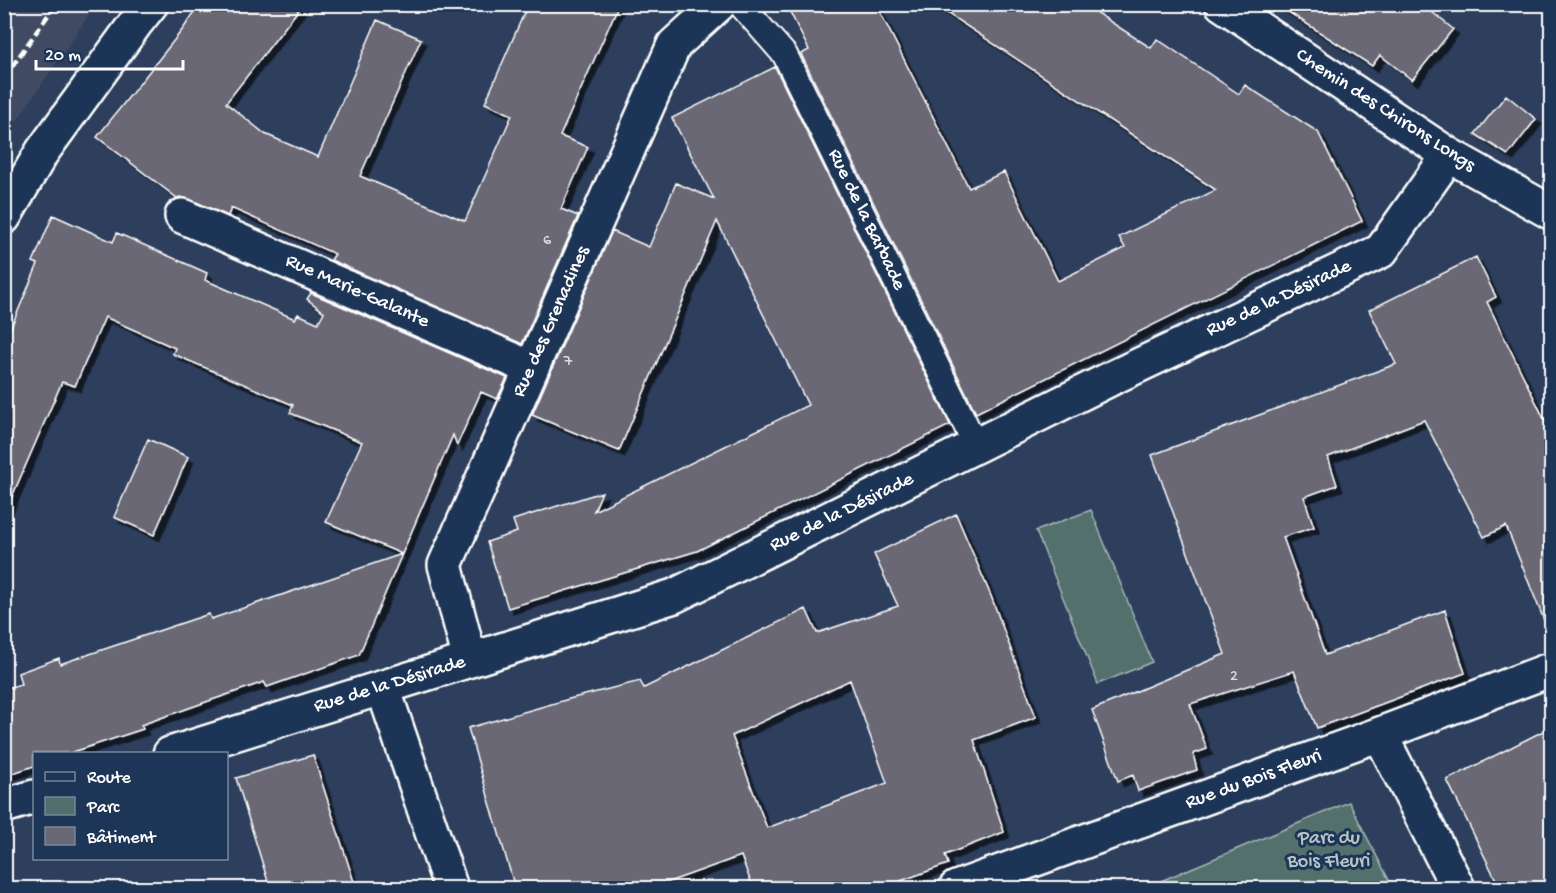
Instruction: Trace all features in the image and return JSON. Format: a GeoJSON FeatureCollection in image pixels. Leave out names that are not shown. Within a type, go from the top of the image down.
{"type":"FeatureCollection","features":[{"type":"Feature","properties":{"kind":"street"},"geometry":{"type":"LineString","coordinates":[[4,217],[42,152],[151,4]]}},
{"type":"Feature","properties":{"kind":"street","name":"Rue des Grenadines"},"geometry":{"type":"LineString","coordinates":[[470,660],[445,565],[674,45],[719,4]]}},
{"type":"Feature","properties":{"kind":"street","name":"Chemin des Chirons Longs"},"geometry":{"type":"LineString","coordinates":[[1222,4],[1449,155],[1551,213]]}},
{"type":"Feature","properties":{"kind":"street","name":"Rue de la Désirade"},"geometry":{"type":"LineString","coordinates":[[173,752],[674,596],[1114,377],[1381,251],[1449,155]]}},
{"type":"Feature","properties":{"kind":"street","name":"Rue Marie-Galante"},"geometry":{"type":"LineString","coordinates":[[182,216],[511,359],[531,370]]}},
{"type":"Feature","properties":{"kind":"street","name":"Rue du Bois Fleuri"},"geometry":{"type":"LineString","coordinates":[[956,888],[1380,734],[1551,669]]}},
{"type":"Feature","properties":{"kind":"street"},"geometry":{"type":"LineString","coordinates":[[383,688],[451,888]]}},
{"type":"Feature","properties":{"kind":"street"},"geometry":{"type":"LineString","coordinates":[[1380,734],[1458,888]]}},
{"type":"Feature","properties":{"kind":"street"},"geometry":{"type":"LineString","coordinates":[[4,806],[33,797]]}},
{"type":"Feature","properties":{"kind":"lane","name":"Rue de la Barbade"},"geometry":{"type":"LineString","coordinates":[[740,4],[785,54],[976,446]]}},
{"type":"Feature","properties":{"kind":"shaded area"},"geometry":{"type":"Polygon","coordinates":[[[20,5],[96,5],[5,138],[5,27],[20,5]]]}},
{"type":"Feature","properties":{"kind":"green space"},"geometry":{"type":"Polygon","coordinates":[[[1091,510],[1152,662],[1098,684],[1036,531],[1091,510]]]}},
{"type":"Feature","properties":{"kind":"green space","name":"Parc du Bois Fleuri"},"geometry":{"type":"Polygon","coordinates":[[[1349,802],[1393,888],[1144,888],[1349,802]]]}},
{"type":"Feature","properties":{"kind":"building"},"geometry":{"type":"Polygon","coordinates":[[[200,4],[303,4],[226,103],[265,134],[318,157],[377,20],[421,39],[360,176],[465,221],[512,115],[485,103],[528,4],[619,4],[560,136],[588,147],[561,209],[578,216],[522,344],[331,260],[335,254],[231,208],[228,216],[189,199],[177,198],[97,137],[183,29],[200,4]]]}},
{"type":"Feature","properties":{"kind":"building"},"geometry":{"type":"Polygon","coordinates":[[[786,4],[876,4],[969,188],[1004,172],[1058,281],[1125,248],[1119,237],[1216,190],[933,4],[1083,4],[1151,48],[1157,39],[1239,94],[1245,85],[1318,132],[1362,221],[976,413],[801,54],[809,50],[786,4]]]}},
{"type":"Feature","properties":{"kind":"building"},"geometry":{"type":"Polygon","coordinates":[[[1276,4],[1422,4],[1453,29],[1412,80],[1380,55],[1372,66],[1276,4]]]}},
{"type":"Feature","properties":{"kind":"building"},"geometry":{"type":"Polygon","coordinates":[[[775,67],[950,425],[697,551],[508,608],[487,542],[517,532],[513,520],[602,492],[594,511],[808,405],[717,221],[619,451],[532,415],[612,231],[649,247],[676,183],[714,199],[672,118],[775,67]]]}},
{"type":"Feature","properties":{"kind":"building"},"geometry":{"type":"Polygon","coordinates":[[[1506,95],[1536,119],[1508,155],[1475,134],[1506,95]]]}},
{"type":"Feature","properties":{"kind":"building"},"geometry":{"type":"Polygon","coordinates":[[[53,215],[113,242],[117,233],[207,273],[205,280],[295,319],[298,314],[318,323],[324,312],[307,299],[311,293],[507,378],[497,399],[481,392],[457,445],[453,435],[402,554],[326,522],[362,442],[290,413],[293,405],[173,354],[175,348],[105,317],[75,386],[62,382],[4,515],[4,344],[38,264],[33,262],[53,215]]]}},
{"type":"Feature","properties":{"kind":"building"},"geometry":{"type":"Polygon","coordinates":[[[1476,257],[1496,297],[1487,302],[1551,433],[1551,635],[1506,526],[1484,537],[1424,420],[1328,457],[1337,485],[1304,497],[1314,527],[1283,537],[1325,655],[1445,610],[1465,673],[1317,728],[1294,671],[1190,704],[1207,749],[1193,754],[1197,770],[1138,791],[1133,775],[1118,781],[1092,710],[1225,654],[1152,455],[1396,364],[1369,310],[1476,257]]]}},
{"type":"Feature","properties":{"kind":"building"},"geometry":{"type":"Polygon","coordinates":[[[148,439],[188,457],[154,535],[114,517],[148,439]]]}},
{"type":"Feature","properties":{"kind":"building"},"geometry":{"type":"Polygon","coordinates":[[[956,514],[991,596],[1036,717],[974,740],[1004,832],[945,855],[948,864],[881,888],[753,888],[741,856],[652,888],[515,888],[468,728],[640,681],[644,688],[806,609],[817,633],[898,606],[874,554],[956,514]],[[850,680],[732,736],[767,828],[887,783],[850,680]]]}},
{"type":"Feature","properties":{"kind":"building"},"geometry":{"type":"Polygon","coordinates":[[[402,554],[359,655],[267,687],[264,682],[141,725],[143,729],[73,752],[33,752],[33,766],[4,776],[4,689],[21,684],[18,673],[59,658],[60,664],[209,614],[211,619],[402,554]]]}},
{"type":"Feature","properties":{"kind":"building"},"geometry":{"type":"Polygon","coordinates":[[[1551,727],[1551,888],[1500,888],[1447,780],[1551,727]]]}},
{"type":"Feature","properties":{"kind":"building"},"geometry":{"type":"Polygon","coordinates":[[[313,755],[356,888],[270,888],[236,778],[313,755]]]}},
{"type":"Feature","properties":{"kind":"railway"},"geometry":{"type":"LineString","coordinates":[[4,78],[56,4]]}}]}
